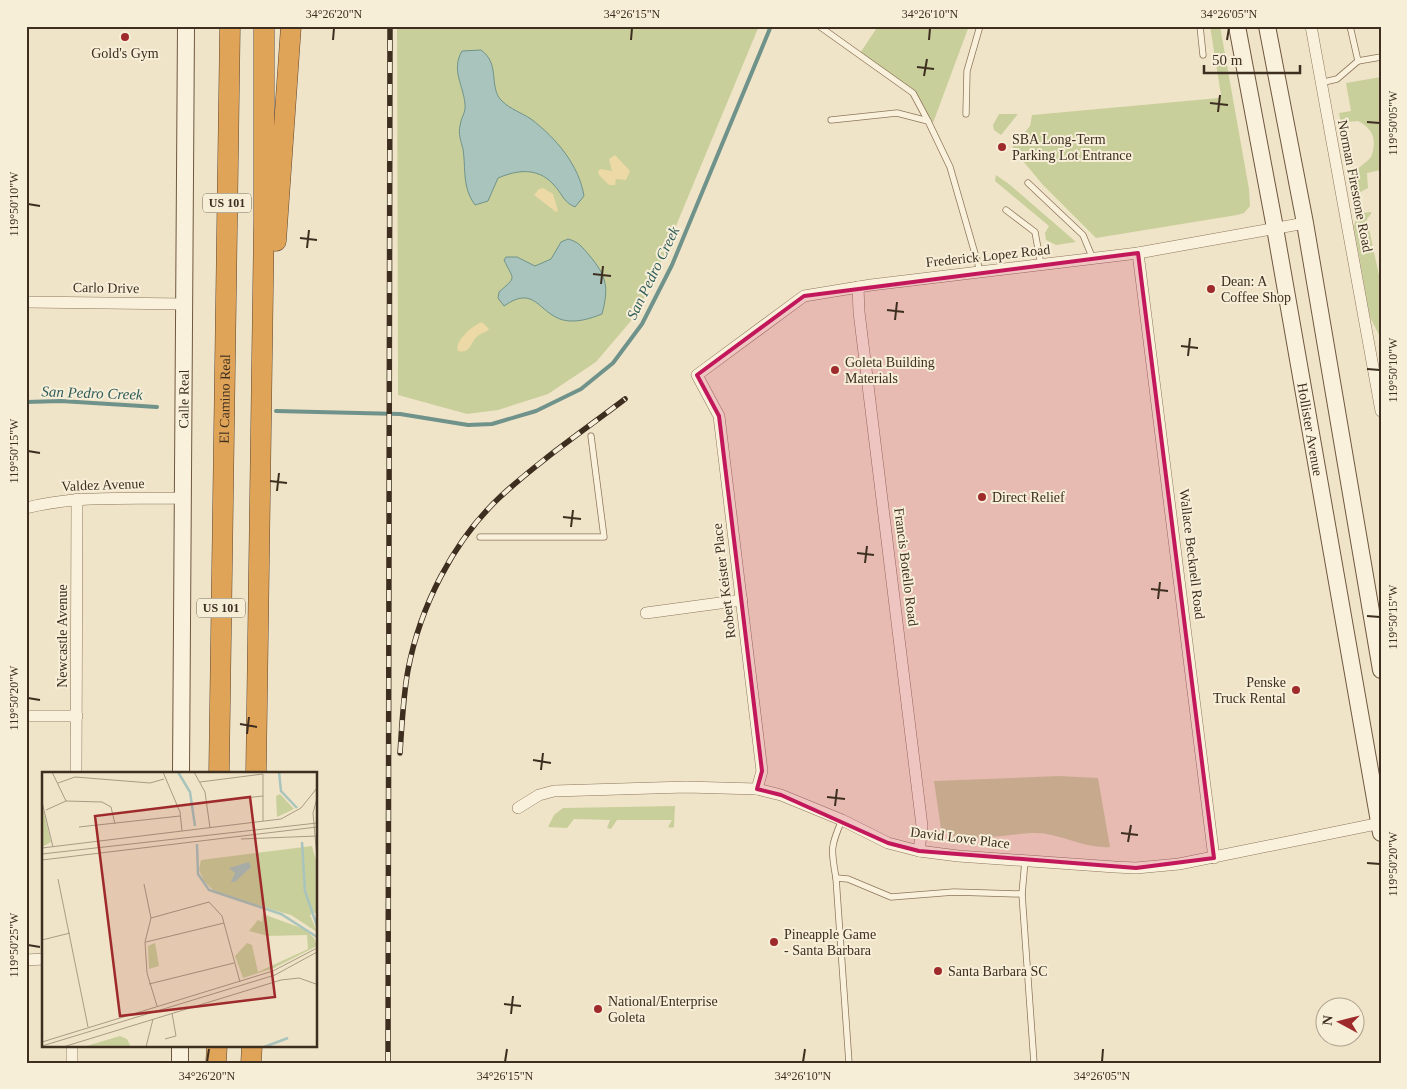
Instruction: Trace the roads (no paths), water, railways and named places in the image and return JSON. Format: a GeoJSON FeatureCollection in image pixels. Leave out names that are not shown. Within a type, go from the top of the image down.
{"type":"FeatureCollection","features":[{"type":"Feature","properties":{"kind":"highway","name":"El Camino Real"},"geometry":{"type":"LineString","coordinates":[[219,772],[230,26]]}},
{"type":"Feature","properties":{"kind":"highway","name":"US 101"},"geometry":{"type":"LineString","coordinates":[[256,772],[263,312],[264,26]]}},
{"type":"Feature","properties":{"kind":"highway"},"geometry":{"type":"LineString","coordinates":[[263,312],[275,260],[291,26]]}},
{"type":"Feature","properties":{"kind":"highway"},"geometry":{"type":"LineString","coordinates":[[216,1063],[217,1046]]}},
{"type":"Feature","properties":{"kind":"highway"},"geometry":{"type":"LineString","coordinates":[[252,1046],[252,1063]]}},
{"type":"Feature","properties":{"kind":"main road","name":"Calle Real"},"geometry":{"type":"LineString","coordinates":[[181,772],[186,26]]}},
{"type":"Feature","properties":{"kind":"main road","name":"Hollister Avenue"},"geometry":{"type":"LineString","coordinates":[[1237,26],[1276,228],[1380,826]]}},
{"type":"Feature","properties":{"kind":"main road","name":"Hollister Avenue"},"geometry":{"type":"LineString","coordinates":[[1267,26],[1305,223],[1381,670]]}},
{"type":"Feature","properties":{"kind":"main road"},"geometry":{"type":"LineString","coordinates":[[180,1046],[180,1063]]}},
{"type":"Feature","properties":{"kind":"street","name":"Norman Firestone Road"},"geometry":{"type":"LineString","coordinates":[[1311,26],[1381,411]]}},
{"type":"Feature","properties":{"kind":"street","name":"Frederick Lopez Road"},"geometry":{"type":"LineString","coordinates":[[697,375],[804,296],[980,271],[1041,266],[1138,253],[1248,235],[1305,223]]}},
{"type":"Feature","properties":{"kind":"street","name":"Wallace Becknell Road"},"geometry":{"type":"LineString","coordinates":[[1138,253],[1214,858]]}},
{"type":"Feature","properties":{"kind":"street","name":"Francis Botello Road"},"geometry":{"type":"LineString","coordinates":[[858,287],[860,322],[922,826],[919,851]]}},
{"type":"Feature","properties":{"kind":"street","name":"Carlo Drive"},"geometry":{"type":"LineString","coordinates":[[26,302],[185,304]]}},
{"type":"Feature","properties":{"kind":"street","name":"Robert Keister Place"},"geometry":{"type":"LineString","coordinates":[[697,375],[719,416],[762,772],[758,789]]}},
{"type":"Feature","properties":{"kind":"street","name":"Valdez Avenue"},"geometry":{"type":"LineString","coordinates":[[26,508],[47,502],[77,500],[182,498]]}},
{"type":"Feature","properties":{"kind":"street","name":"Newcastle Avenue"},"geometry":{"type":"LineString","coordinates":[[76,772],[77,500]]}},
{"type":"Feature","properties":{"kind":"street"},"geometry":{"type":"LineString","coordinates":[[646,613],[742,600]]}},
{"type":"Feature","properties":{"kind":"street"},"geometry":{"type":"LineString","coordinates":[[26,716],[77,716]]}},
{"type":"Feature","properties":{"kind":"street","name":"David Love Place"},"geometry":{"type":"LineString","coordinates":[[518,808],[539,795],[554,790],[686,787],[758,789],[781,795],[842,820],[888,843],[919,851],[1025,861],[1136,868],[1179,864],[1214,858],[1380,826]]}},
{"type":"Feature","properties":{"kind":"street"},"geometry":{"type":"LineString","coordinates":[[26,960],[42,959]]}},
{"type":"Feature","properties":{"kind":"street"},"geometry":{"type":"LineString","coordinates":[[72,1046],[72,1063]]}},
{"type":"Feature","properties":{"kind":"lane"},"geometry":{"type":"LineString","coordinates":[[819,26],[913,93],[950,167],[980,271]]}},
{"type":"Feature","properties":{"kind":"lane"},"geometry":{"type":"LineString","coordinates":[[966,114],[967,71],[980,26]]}},
{"type":"Feature","properties":{"kind":"lane"},"geometry":{"type":"LineString","coordinates":[[1200,26],[1204,55]]}},
{"type":"Feature","properties":{"kind":"lane"},"geometry":{"type":"LineString","coordinates":[[1350,26],[1358,61]]}},
{"type":"Feature","properties":{"kind":"lane"},"geometry":{"type":"LineString","coordinates":[[1320,83],[1337,79],[1358,61],[1381,57]]}},
{"type":"Feature","properties":{"kind":"lane"},"geometry":{"type":"LineString","coordinates":[[832,120],[897,113],[928,121]]}},
{"type":"Feature","properties":{"kind":"lane"},"geometry":{"type":"LineString","coordinates":[[1028,183],[1083,235],[1093,258]]}},
{"type":"Feature","properties":{"kind":"lane"},"geometry":{"type":"LineString","coordinates":[[1006,210],[1035,232],[1041,266]]}},
{"type":"Feature","properties":{"kind":"lane"},"geometry":{"type":"LineString","coordinates":[[480,537],[604,537],[591,436]]}},
{"type":"Feature","properties":{"kind":"lane"},"geometry":{"type":"LineString","coordinates":[[842,820],[832,844],[836,878],[848,1063]]}},
{"type":"Feature","properties":{"kind":"lane"},"geometry":{"type":"LineString","coordinates":[[1025,861],[1022,894],[1034,1063]]}},
{"type":"Feature","properties":{"kind":"lane"},"geometry":{"type":"LineString","coordinates":[[836,878],[848,878],[891,897],[954,892],[1022,894]]}},
{"type":"Feature","properties":{"kind":"water"},"geometry":{"type":"Polygon","coordinates":[[[481,50],[491,62],[496,90],[502,101],[540,126],[572,163],[584,196],[575,207],[568,203],[556,187],[547,179],[527,172],[512,173],[498,178],[488,201],[475,205],[466,185],[459,129],[465,107],[458,64],[462,51],[481,50]]]}},
{"type":"Feature","properties":{"kind":"water"},"geometry":{"type":"Polygon","coordinates":[[[568,239],[582,247],[600,269],[606,289],[602,314],[583,320],[563,320],[548,312],[536,302],[523,298],[514,300],[504,306],[498,298],[499,292],[512,278],[504,260],[506,257],[517,257],[535,266],[551,259],[561,242],[568,239]]]}},
{"type":"Feature","properties":{"kind":"waterway","name":"San Pedro Creek"},"geometry":{"type":"LineString","coordinates":[[276,411],[400,414],[468,425],[492,424],[536,411],[581,389],[613,363],[642,324],[672,265],[771,26]]}},
{"type":"Feature","properties":{"kind":"waterway","name":"San Pedro Creek"},"geometry":{"type":"LineString","coordinates":[[26,402],[61,401],[157,407]]}},
{"type":"Feature","properties":{"kind":"railway"},"geometry":{"type":"LineString","coordinates":[[388,1063],[390,26]]}},
{"type":"Feature","properties":{"kind":"railway"},"geometry":{"type":"LineString","coordinates":[[400,753],[405,690],[413,646],[430,599],[453,554],[483,514],[500,497],[546,459],[625,399]]}},
{"type":"Feature","properties":{"kind":"place","name":"Gold's Gym"},"geometry":{"type":"Point","coordinates":[125,37]}},
{"type":"Feature","properties":{"kind":"place","name":"SBA Long-Term Parking Lot Entrance"},"geometry":{"type":"Point","coordinates":[1002,147]}},
{"type":"Feature","properties":{"kind":"place","name":"Dean: A Coffee Shop"},"geometry":{"type":"Point","coordinates":[1211,289]}},
{"type":"Feature","properties":{"kind":"place","name":"Goleta Building Materials"},"geometry":{"type":"Point","coordinates":[835,370]}},
{"type":"Feature","properties":{"kind":"place","name":"Direct Relief"},"geometry":{"type":"Point","coordinates":[982,497]}},
{"type":"Feature","properties":{"kind":"place","name":"Penske Truck Rental"},"geometry":{"type":"Point","coordinates":[1296,690]}},
{"type":"Feature","properties":{"kind":"place","name":"Pineapple Game - Santa Barbara"},"geometry":{"type":"Point","coordinates":[774,942]}},
{"type":"Feature","properties":{"kind":"place","name":"Santa Barbara SC"},"geometry":{"type":"Point","coordinates":[938,971]}},
{"type":"Feature","properties":{"kind":"place","name":"National/Enterprise Goleta"},"geometry":{"type":"Point","coordinates":[598,1009]}}]}
